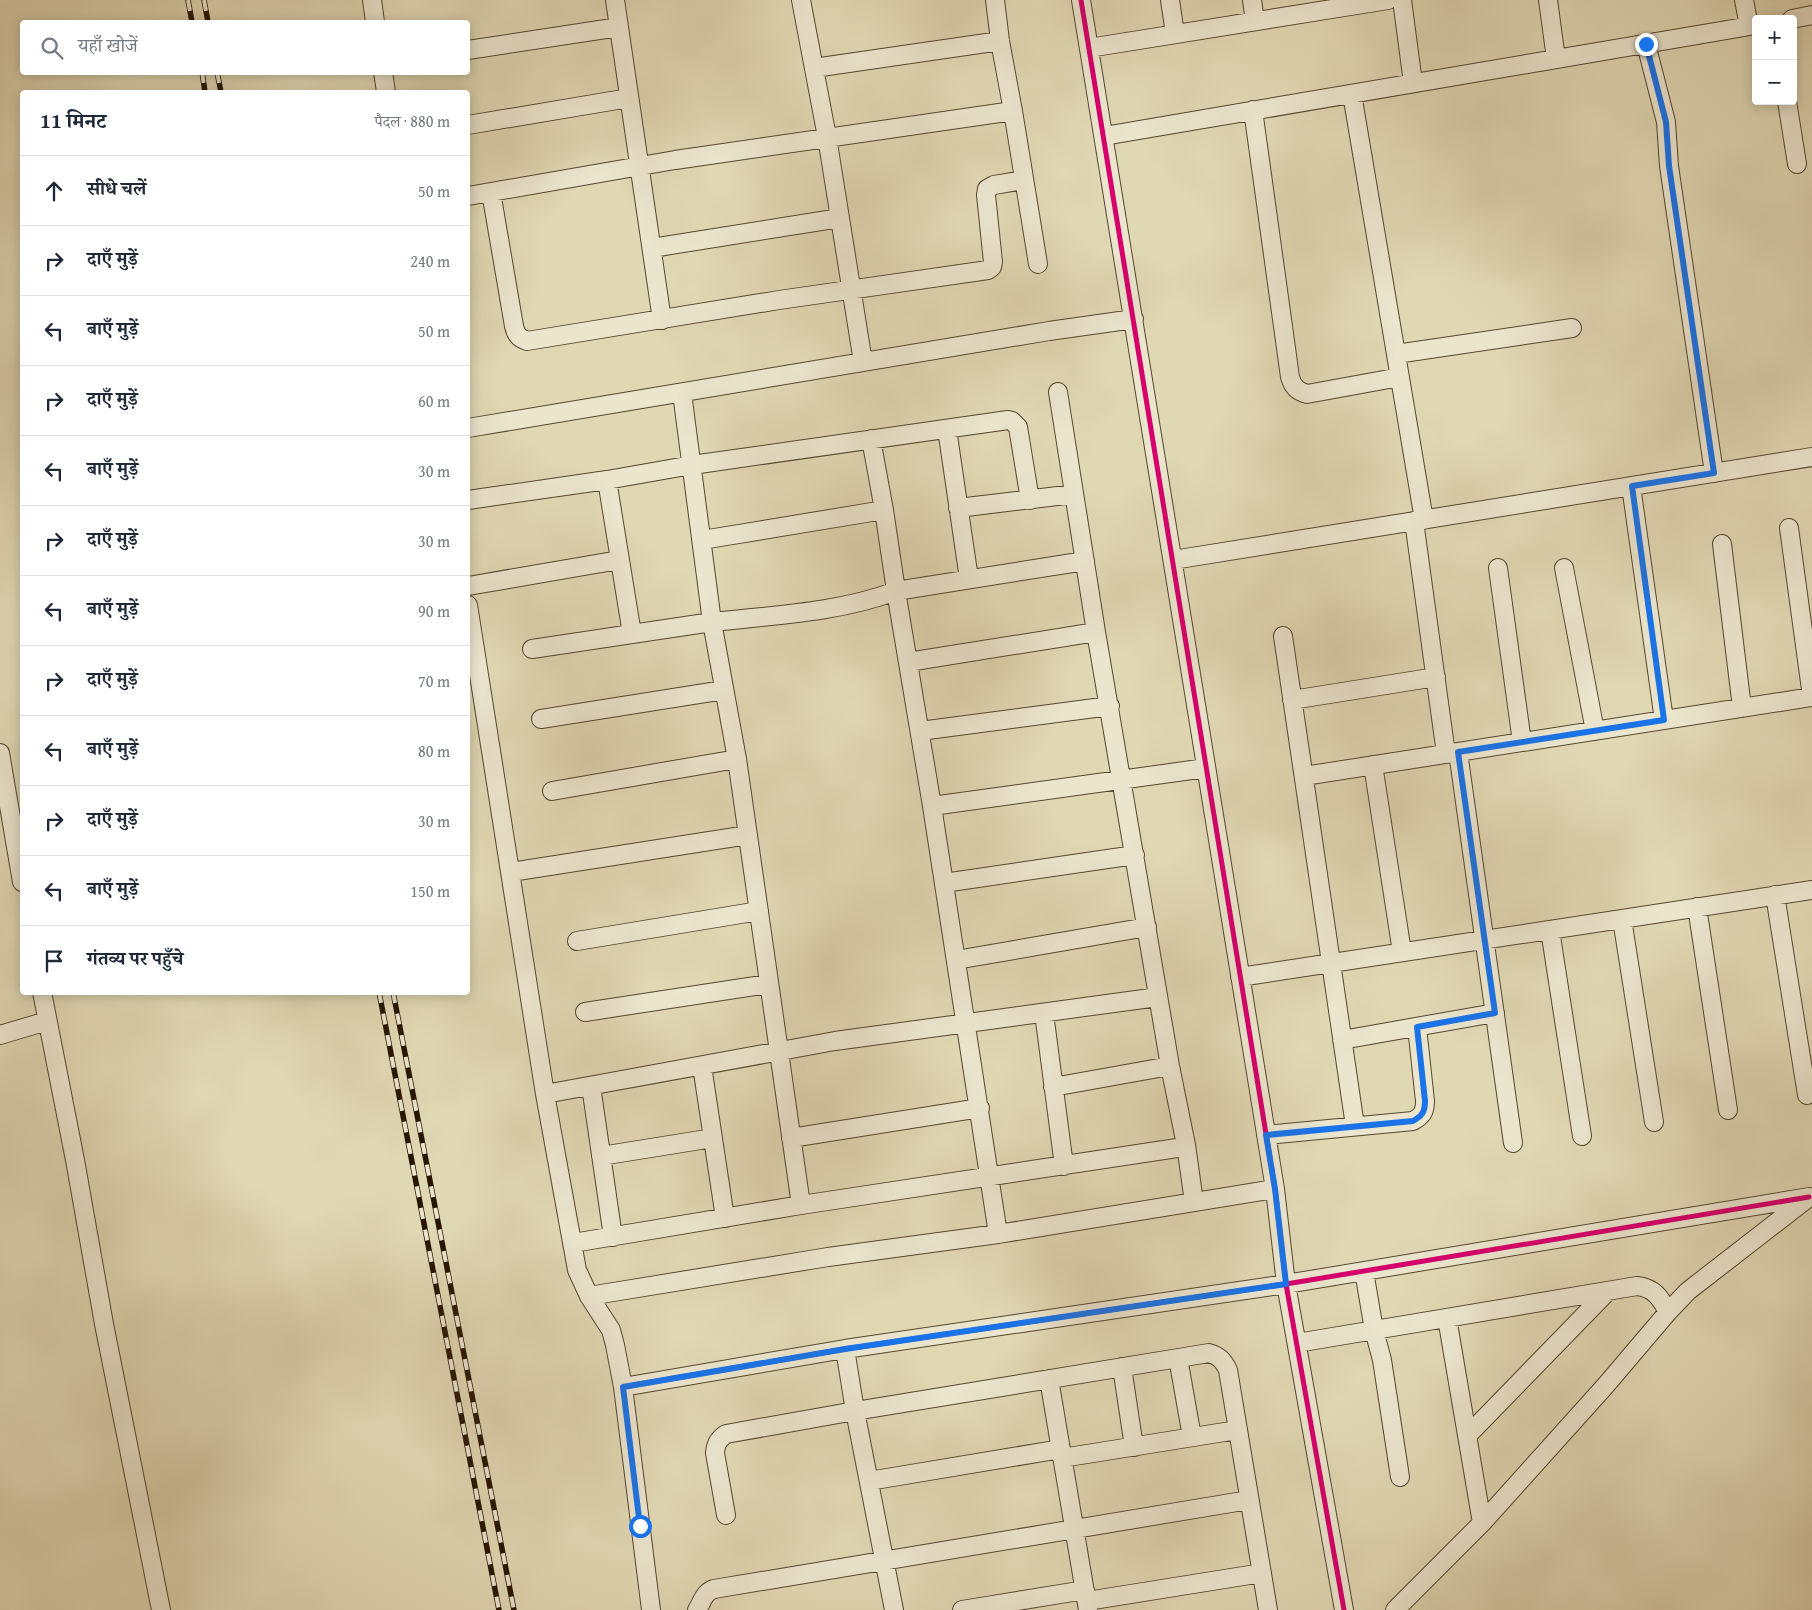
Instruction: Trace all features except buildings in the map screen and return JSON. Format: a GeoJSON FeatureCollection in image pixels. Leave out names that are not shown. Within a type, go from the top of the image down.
{"type":"FeatureCollection","features":[{"type":"Feature","properties":{"kind":"street"},"geometry":{"type":"LineString","coordinates":[[372,0],[375,20]]}},
{"type":"Feature","properties":{"kind":"street"},"geometry":{"type":"LineString","coordinates":[[615,0],[662,320]]}},
{"type":"Feature","properties":{"kind":"street"},"geometry":{"type":"LineString","coordinates":[[801,0],[827,137],[863,362]]}},
{"type":"Feature","properties":{"kind":"street"},"geometry":{"type":"LineString","coordinates":[[995,0],[1000,41],[1038,264]]}},
{"type":"Feature","properties":{"kind":"street"},"geometry":{"type":"LineString","coordinates":[[1082,0],[1275,1189],[1286,1284],[1344,1610]]}},
{"type":"Feature","properties":{"kind":"street"},"geometry":{"type":"LineString","coordinates":[[1170,0],[1176,34]]}},
{"type":"Feature","properties":{"kind":"street"},"geometry":{"type":"LineString","coordinates":[[1252,0],[1255,21]]}},
{"type":"Feature","properties":{"kind":"street"},"geometry":{"type":"LineString","coordinates":[[1090,48],[1255,21],[1325,5],[1388,0]]}},
{"type":"Feature","properties":{"kind":"street"},"geometry":{"type":"LineString","coordinates":[[1402,0],[1413,83]]}},
{"type":"Feature","properties":{"kind":"street"},"geometry":{"type":"LineString","coordinates":[[1548,0],[1556,59]]}},
{"type":"Feature","properties":{"kind":"street"},"geometry":{"type":"LineString","coordinates":[[1104,136],[1752,25],[1744,0]]}},
{"type":"Feature","properties":{"kind":"street"},"geometry":{"type":"LineString","coordinates":[[1797,18],[1812,15]]}},
{"type":"Feature","properties":{"kind":"street"},"geometry":{"type":"LineString","coordinates":[[470,50],[619,27]]}},
{"type":"Feature","properties":{"kind":"street"},"geometry":{"type":"LineString","coordinates":[[814,68],[1000,41]]}},
{"type":"Feature","properties":{"kind":"street"},"geometry":{"type":"LineString","coordinates":[[1646,44],[1666,122],[1669,166],[1714,473]]}},
{"type":"Feature","properties":{"kind":"street"},"geometry":{"type":"LineString","coordinates":[[383,75],[386,90]]}},
{"type":"Feature","properties":{"kind":"street"},"geometry":{"type":"LineString","coordinates":[[1352,94],[1400,377],[1419,520],[1436,677],[1452,753],[1485,940],[1513,1143]]}},
{"type":"Feature","properties":{"kind":"street"},"geometry":{"type":"LineString","coordinates":[[470,125],[629,98]]}},
{"type":"Feature","properties":{"kind":"street"},"geometry":{"type":"LineString","coordinates":[[1788,105],[1797,164]]}},
{"type":"Feature","properties":{"kind":"street"},"geometry":{"type":"LineString","coordinates":[[1253,110],[1290,377],[1293,386],[1299,392],[1307,394],[1400,377]]}},
{"type":"Feature","properties":{"kind":"street"},"geometry":{"type":"LineString","coordinates":[[470,196],[827,137],[1013,111]]}},
{"type":"Feature","properties":{"kind":"street"},"geometry":{"type":"LineString","coordinates":[[492,192],[514,326],[516,334],[521,339],[527,341],[779,300],[988,270],[992,267],[992,262],[987,189],[994,185],[1024,180]]}},
{"type":"Feature","properties":{"kind":"street"},"geometry":{"type":"LineString","coordinates":[[652,248],[840,218]]}},
{"type":"Feature","properties":{"kind":"street"},"geometry":{"type":"LineString","coordinates":[[470,428],[1048,331],[1134,319]]}},
{"type":"Feature","properties":{"kind":"street"},"geometry":{"type":"LineString","coordinates":[[1396,354],[1572,328]]}},
{"type":"Feature","properties":{"kind":"street"},"geometry":{"type":"LineString","coordinates":[[1058,392],[1096,632],[1170,1066],[1186,1145],[1194,1202]]}},
{"type":"Feature","properties":{"kind":"street"},"geometry":{"type":"LineString","coordinates":[[682,393],[712,622],[737,759],[801,1206]]}},
{"type":"Feature","properties":{"kind":"street"},"geometry":{"type":"LineString","coordinates":[[470,500],[607,480],[692,465],[1008,420],[1016,423],[1018,427],[1030,500]]}},
{"type":"Feature","properties":{"kind":"street"},"geometry":{"type":"LineString","coordinates":[[947,429],[968,579]]}},
{"type":"Feature","properties":{"kind":"street"},"geometry":{"type":"LineString","coordinates":[[870,439],[884,510],[920,731],[980,1108],[998,1234]]}},
{"type":"Feature","properties":{"kind":"street"},"geometry":{"type":"LineString","coordinates":[[1173,560],[1812,457]]}},
{"type":"Feature","properties":{"kind":"street"},"geometry":{"type":"LineString","coordinates":[[607,480],[632,634]]}},
{"type":"Feature","properties":{"kind":"street"},"geometry":{"type":"LineString","coordinates":[[1632,486],[1664,720]]}},
{"type":"Feature","properties":{"kind":"street"},"geometry":{"type":"LineString","coordinates":[[958,508],[1074,494]]}},
{"type":"Feature","properties":{"kind":"street"},"geometry":{"type":"LineString","coordinates":[[702,540],[884,510]]}},
{"type":"Feature","properties":{"kind":"street"},"geometry":{"type":"LineString","coordinates":[[1304,776],[1812,697],[1789,528]]}},
{"type":"Feature","properties":{"kind":"street"},"geometry":{"type":"LineString","coordinates":[[1722,544],[1742,708]]}},
{"type":"Feature","properties":{"kind":"street"},"geometry":{"type":"LineString","coordinates":[[470,586],[619,560]]}},
{"type":"Feature","properties":{"kind":"street"},"geometry":{"type":"LineString","coordinates":[[532,649],[712,622],[844,607],[896,591],[1085,561]]}},
{"type":"Feature","properties":{"kind":"street"},"geometry":{"type":"LineString","coordinates":[[1498,568],[1522,742]]}},
{"type":"Feature","properties":{"kind":"street"},"geometry":{"type":"LineString","coordinates":[[1564,568],[1595,731]]}},
{"type":"Feature","properties":{"kind":"street"},"geometry":{"type":"LineString","coordinates":[[470,617],[545,1094],[577,1270],[589,1296],[613,1338],[623,1387],[651,1610]]}},
{"type":"Feature","properties":{"kind":"street"},"geometry":{"type":"LineString","coordinates":[[908,662],[1096,632]]}},
{"type":"Feature","properties":{"kind":"street"},"geometry":{"type":"LineString","coordinates":[[1283,636],[1355,1126]]}},
{"type":"Feature","properties":{"kind":"street"},"geometry":{"type":"LineString","coordinates":[[1292,700],[1436,677]]}},
{"type":"Feature","properties":{"kind":"street"},"geometry":{"type":"LineString","coordinates":[[541,719],[724,690]]}},
{"type":"Feature","properties":{"kind":"street"},"geometry":{"type":"LineString","coordinates":[[920,731],[1110,706]]}},
{"type":"Feature","properties":{"kind":"street"},"geometry":{"type":"LineString","coordinates":[[0,753],[20,870]]}},
{"type":"Feature","properties":{"kind":"street"},"geometry":{"type":"LineString","coordinates":[[552,792],[737,759]]}},
{"type":"Feature","properties":{"kind":"street"},"geometry":{"type":"LineString","coordinates":[[1373,765],[1402,952]]}},
{"type":"Feature","properties":{"kind":"street"},"geometry":{"type":"LineString","coordinates":[[932,806],[1206,768]]}},
{"type":"Feature","properties":{"kind":"street"},"geometry":{"type":"LineString","coordinates":[[511,872],[748,835]]}},
{"type":"Feature","properties":{"kind":"street"},"geometry":{"type":"LineString","coordinates":[[944,883],[1135,855]]}},
{"type":"Feature","properties":{"kind":"street"},"geometry":{"type":"LineString","coordinates":[[1240,977],[1812,890]]}},
{"type":"Feature","properties":{"kind":"street"},"geometry":{"type":"LineString","coordinates":[[1775,895],[1807,1095]]}},
{"type":"Feature","properties":{"kind":"street"},"geometry":{"type":"LineString","coordinates":[[1697,907],[1728,1110]]}},
{"type":"Feature","properties":{"kind":"street"},"geometry":{"type":"LineString","coordinates":[[577,941],[759,911]]}},
{"type":"Feature","properties":{"kind":"street"},"geometry":{"type":"LineString","coordinates":[[1622,919],[1654,1122]]}},
{"type":"Feature","properties":{"kind":"street"},"geometry":{"type":"LineString","coordinates":[[956,960],[1147,926]]}},
{"type":"Feature","properties":{"kind":"street"},"geometry":{"type":"LineString","coordinates":[[1550,930],[1582,1136]]}},
{"type":"Feature","properties":{"kind":"street"},"geometry":{"type":"LineString","coordinates":[[585,1012],[768,984]]}},
{"type":"Feature","properties":{"kind":"street"},"geometry":{"type":"LineString","coordinates":[[43,995],[104,1324],[161,1610]]}},
{"type":"Feature","properties":{"kind":"street"},"geometry":{"type":"LineString","coordinates":[[545,1094],[844,1040],[1158,997]]}},
{"type":"Feature","properties":{"kind":"street"},"geometry":{"type":"LineString","coordinates":[[1044,1013],[1064,1166]]}},
{"type":"Feature","properties":{"kind":"street"},"geometry":{"type":"LineString","coordinates":[[1342,1040],[1495,1013]]}},
{"type":"Feature","properties":{"kind":"street"},"geometry":{"type":"LineString","coordinates":[[0,1035],[47,1021]]}},
{"type":"Feature","properties":{"kind":"street"},"geometry":{"type":"LineString","coordinates":[[1266,1135],[1413,1121],[1421,1117],[1425,1110],[1425,1101],[1417,1027]]}},
{"type":"Feature","properties":{"kind":"street"},"geometry":{"type":"LineString","coordinates":[[702,1066],[725,1218]]}},
{"type":"Feature","properties":{"kind":"street"},"geometry":{"type":"LineString","coordinates":[[1053,1087],[1170,1066]]}},
{"type":"Feature","properties":{"kind":"street"},"geometry":{"type":"LineString","coordinates":[[591,1086],[613,1237]]}},
{"type":"Feature","properties":{"kind":"street"},"geometry":{"type":"LineString","coordinates":[[790,1138],[980,1108]]}},
{"type":"Feature","properties":{"kind":"street"},"geometry":{"type":"LineString","coordinates":[[602,1156],[713,1138]]}},
{"type":"Feature","properties":{"kind":"street"},"geometry":{"type":"LineString","coordinates":[[573,1243],[1177,1148],[1186,1145]]}},
{"type":"Feature","properties":{"kind":"street"},"geometry":{"type":"LineString","coordinates":[[589,1296],[828,1257],[998,1234],[1275,1189]]}},
{"type":"Feature","properties":{"kind":"street"},"geometry":{"type":"LineString","coordinates":[[623,1387],[845,1349],[1286,1284],[1811,1195]]}},
{"type":"Feature","properties":{"kind":"street"},"geometry":{"type":"LineString","coordinates":[[1394,1610],[1482,1523],[1606,1385],[1668,1312],[1688,1292],[1811,1195]]}},
{"type":"Feature","properties":{"kind":"street"},"geometry":{"type":"LineString","coordinates":[[1364,1271],[1374,1330],[1382,1360],[1400,1477]]}},
{"type":"Feature","properties":{"kind":"street"},"geometry":{"type":"LineString","coordinates":[[1296,1343],[1637,1286],[1646,1287],[1660,1297],[1668,1312]]}},
{"type":"Feature","properties":{"kind":"street"},"geometry":{"type":"LineString","coordinates":[[1467,1436],[1608,1291]]}},
{"type":"Feature","properties":{"kind":"street"},"geometry":{"type":"LineString","coordinates":[[1446,1318],[1482,1523]]}},
{"type":"Feature","properties":{"kind":"street"},"geometry":{"type":"LineString","coordinates":[[845,1349],[894,1610]]}},
{"type":"Feature","properties":{"kind":"street"},"geometry":{"type":"LineString","coordinates":[[726,1515],[716,1453],[716,1444],[726,1434],[1209,1353],[1224,1360],[1228,1370],[1268,1610]]}},
{"type":"Feature","properties":{"kind":"street"},"geometry":{"type":"LineString","coordinates":[[1178,1358],[1192,1437]]}},
{"type":"Feature","properties":{"kind":"street"},"geometry":{"type":"LineString","coordinates":[[1122,1368],[1134,1447]]}},
{"type":"Feature","properties":{"kind":"street"},"geometry":{"type":"LineString","coordinates":[[1049,1379],[1087,1600]]}},
{"type":"Feature","properties":{"kind":"street"},"geometry":{"type":"LineString","coordinates":[[869,1481],[1061,1454],[1134,1447],[1237,1430]]}},
{"type":"Feature","properties":{"kind":"street"},"geometry":{"type":"LineString","coordinates":[[697,1610],[708,1591],[714,1589],[1249,1500]]}},
{"type":"Feature","properties":{"kind":"street"},"geometry":{"type":"LineString","coordinates":[[962,1610],[1087,1600],[1262,1574]]}},
{"type":"Feature","properties":{"kind":"railway"},"geometry":{"type":"LineString","coordinates":[[188,0],[192,20]]}},
{"type":"Feature","properties":{"kind":"railway"},"geometry":{"type":"LineString","coordinates":[[204,0],[208,20]]}},
{"type":"Feature","properties":{"kind":"railway"},"geometry":{"type":"LineString","coordinates":[[202,75],[205,90]]}},
{"type":"Feature","properties":{"kind":"railway"},"geometry":{"type":"LineString","coordinates":[[218,75],[221,90]]}},
{"type":"Feature","properties":{"kind":"railway"},"geometry":{"type":"LineString","coordinates":[[380,995],[499,1610]]}},
{"type":"Feature","properties":{"kind":"railway"},"geometry":{"type":"LineString","coordinates":[[394,995],[514,1610]]}},
{"type":"Feature","properties":{"kind":"cycle path"},"geometry":{"type":"LineString","coordinates":[[1081,0],[1275,1189],[1286,1284],[1344,1610]]}},
{"type":"Feature","properties":{"kind":"cycle path"},"geometry":{"type":"LineString","coordinates":[[623,1387],[845,1349],[1286,1284],[1809,1197]]}},
{"type":"Feature","properties":{"kind":"route"},"geometry":{"type":"LineString","coordinates":[[640,1526],[623,1387],[845,1349],[1286,1284],[1275,1189],[1266,1135],[1413,1121],[1421,1117],[1425,1110],[1425,1101],[1417,1027],[1495,1013],[1458,752],[1664,720],[1632,486],[1714,473],[1669,166],[1666,122],[1646,44]]}}]}
